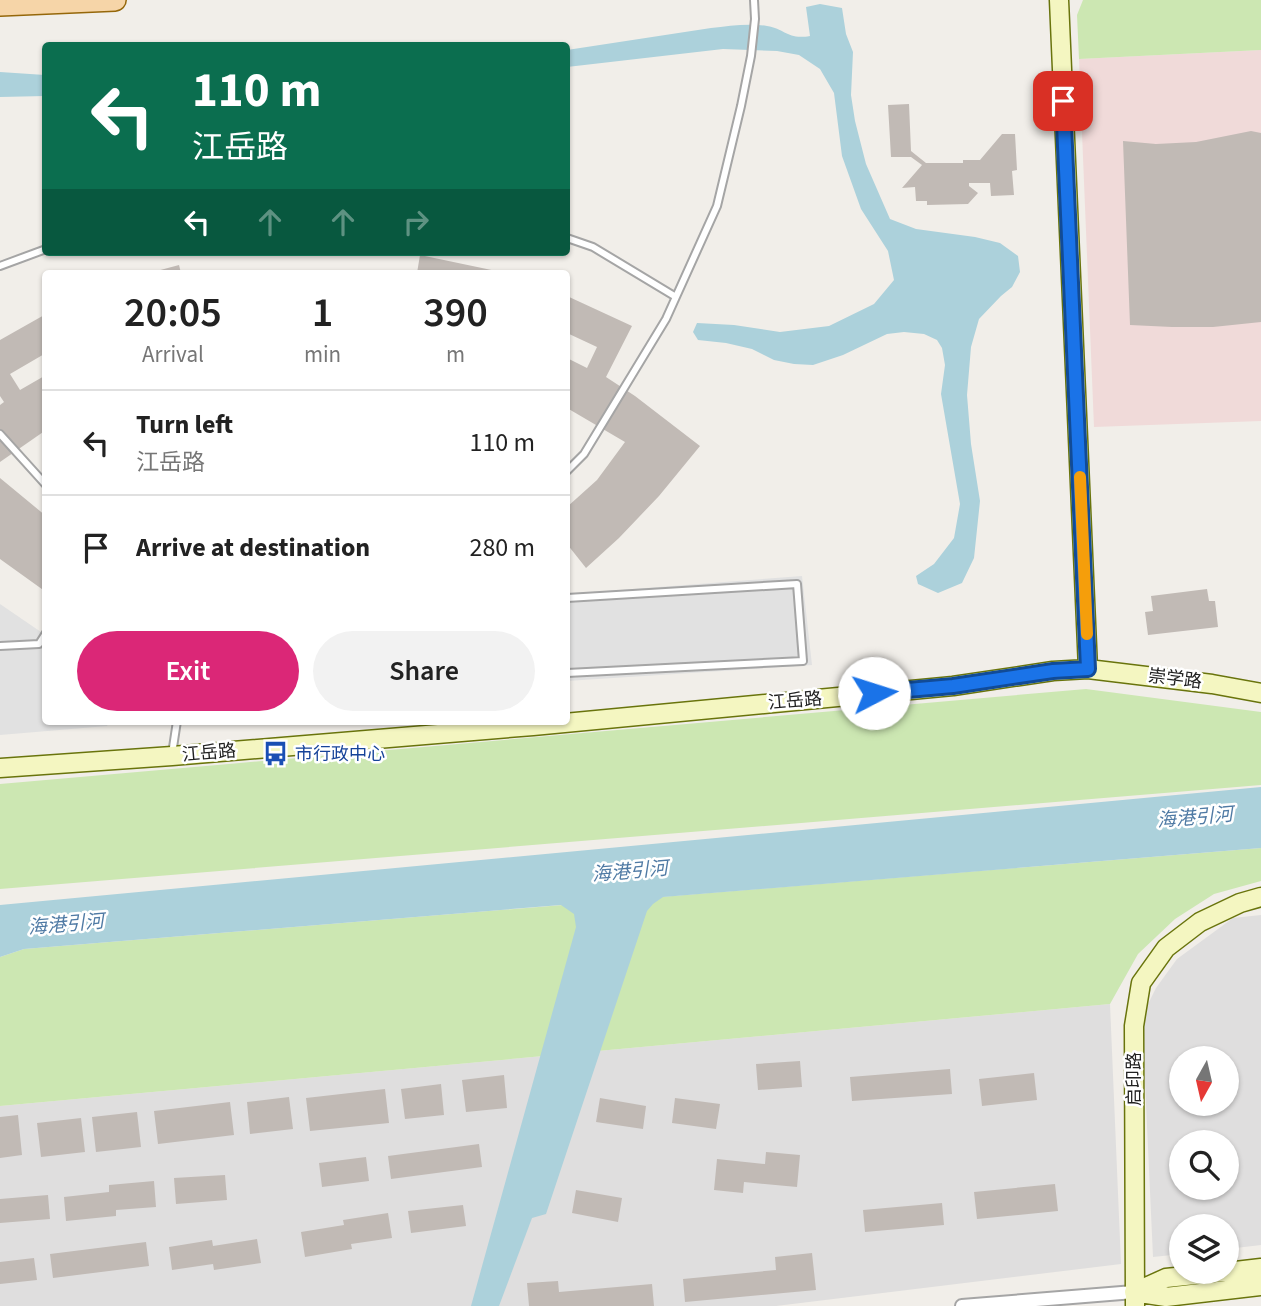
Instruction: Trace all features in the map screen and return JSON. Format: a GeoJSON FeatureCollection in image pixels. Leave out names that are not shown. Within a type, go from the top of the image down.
{"type":"FeatureCollection","features":[{"type":"Feature","properties":{"kind":"main road"},"geometry":{"type":"LineString","coordinates":[[0,5],[114,0]]}},
{"type":"Feature","properties":{"kind":"street"},"geometry":{"type":"LineString","coordinates":[[1059,0],[1088,669]]}},
{"type":"Feature","properties":{"kind":"street","name":"崇学路"},"geometry":{"type":"LineString","coordinates":[[1088,669],[1261,692]]}},
{"type":"Feature","properties":{"kind":"street","name":"江岳路"},"geometry":{"type":"LineString","coordinates":[[570,718],[953,686],[1053,671],[1088,669]]}},
{"type":"Feature","properties":{"kind":"street","name":"江岳路"},"geometry":{"type":"LineString","coordinates":[[0,768],[172,756],[468,726]]}},
{"type":"Feature","properties":{"kind":"street","name":"启印路"},"geometry":{"type":"LineString","coordinates":[[1135,1299],[1134,1026],[1141,983],[1166,948],[1200,922],[1240,903],[1261,900]]}},
{"type":"Feature","properties":{"kind":"street"},"geometry":{"type":"LineString","coordinates":[[1239,1270],[1261,1268]]}},
{"type":"Feature","properties":{"kind":"street"},"geometry":{"type":"LineString","coordinates":[[1135,1299],[1169,1278]]}},
{"type":"Feature","properties":{"kind":"street"},"geometry":{"type":"LineString","coordinates":[[962,1306],[1167,1297],[1261,1286]]}},
{"type":"Feature","properties":{"kind":"lane"},"geometry":{"type":"LineString","coordinates":[[570,468],[584,454],[666,319],[717,206],[751,55],[754,0]]}},
{"type":"Feature","properties":{"kind":"lane"},"geometry":{"type":"LineString","coordinates":[[570,239],[593,247],[676,297]]}},
{"type":"Feature","properties":{"kind":"lane"},"geometry":{"type":"LineString","coordinates":[[0,266],[42,250]]}},
{"type":"Feature","properties":{"kind":"lane"},"geometry":{"type":"LineString","coordinates":[[0,434],[42,481]]}},
{"type":"Feature","properties":{"kind":"lane"},"geometry":{"type":"LineString","coordinates":[[570,598],[797,584],[803,661],[570,673]]}},
{"type":"Feature","properties":{"kind":"lane"},"geometry":{"type":"LineString","coordinates":[[0,646],[39,644],[42,639]]}},
{"type":"Feature","properties":{"kind":"lane"},"geometry":{"type":"LineString","coordinates":[[172,756],[176,725]]}},
{"type":"Feature","properties":{"kind":"shaded area"},"geometry":{"type":"Polygon","coordinates":[[[1261,50],[1261,421],[1094,427],[1079,59],[1261,50]]]}},
{"type":"Feature","properties":{"kind":"shaded area"},"geometry":{"type":"Polygon","coordinates":[[[802,576],[812,665],[570,681],[570,594],[802,576]]]}},
{"type":"Feature","properties":{"kind":"shaded area"},"geometry":{"type":"Polygon","coordinates":[[[0,604],[42,630],[42,725],[108,725],[0,735],[0,604]]]}},
{"type":"Feature","properties":{"kind":"shaded area"},"geometry":{"type":"Polygon","coordinates":[[[1261,915],[1261,1245],[1239,1248],[1239,1214],[1169,1214],[1169,1255],[1153,1257],[1142,1016],[1156,988],[1177,959],[1233,918],[1261,915]]]}},
{"type":"Feature","properties":{"kind":"shaded area"},"geometry":{"type":"Polygon","coordinates":[[[1110,1004],[1121,1264],[776,1306],[0,1306],[0,1106],[1110,1004]]]}},
{"type":"Feature","properties":{"kind":"green space"},"geometry":{"type":"Polygon","coordinates":[[[1083,0],[1261,0],[1261,50],[1079,59],[1077,15],[1083,0]]]}},
{"type":"Feature","properties":{"kind":"green space"},"geometry":{"type":"Polygon","coordinates":[[[1086,689],[1261,712],[1261,785],[0,889],[0,784],[1086,689]]]}},
{"type":"Feature","properties":{"kind":"green space"},"geometry":{"type":"Polygon","coordinates":[[[1261,848],[1261,881],[1214,894],[1175,919],[1138,954],[1110,1004],[0,1106],[0,957],[24,949],[1261,848]]]}},
{"type":"Feature","properties":{"kind":"water"},"geometry":{"type":"Polygon","coordinates":[[[820,4],[842,8],[846,34],[853,52],[851,95],[855,121],[866,164],[890,219],[916,229],[1000,243],[1018,256],[1020,272],[1012,287],[979,319],[971,347],[967,395],[980,501],[974,558],[962,583],[938,593],[918,584],[916,576],[934,564],[954,538],[960,504],[941,394],[945,365],[942,348],[937,340],[924,334],[887,334],[843,355],[813,365],[774,360],[752,349],[698,340],[693,332],[697,323],[780,332],[829,326],[874,304],[894,280],[888,251],[861,209],[842,156],[834,93],[820,69],[799,55],[777,51],[723,49],[570,67],[570,50],[711,28],[760,25],[773,27],[796,37],[810,36],[806,7],[820,4]]]}},
{"type":"Feature","properties":{"kind":"water"},"geometry":{"type":"Polygon","coordinates":[[[0,72],[42,75],[42,96],[0,97],[0,72]]]}},
{"type":"Feature","properties":{"kind":"water","name":"海港引河"},"geometry":{"type":"Polygon","coordinates":[[[1261,787],[1261,848],[663,897],[647,911],[546,1214],[532,1218],[499,1306],[471,1306],[576,927],[574,914],[561,905],[24,949],[0,957],[0,905],[1261,787]]]}},
{"type":"Feature","properties":{"kind":"building"},"geometry":{"type":"Polygon","coordinates":[[[909,104],[911,151],[926,163],[980,160],[1002,134],[1015,134],[1017,170],[1012,171],[1014,195],[991,196],[990,183],[969,183],[978,193],[968,204],[927,205],[927,201],[916,201],[915,187],[902,188],[922,165],[911,157],[891,157],[888,105],[909,104]]]}},
{"type":"Feature","properties":{"kind":"building"},"geometry":{"type":"Polygon","coordinates":[[[1251,131],[1261,133],[1261,322],[1213,327],[1130,325],[1123,141],[1156,144],[1196,142],[1251,131]]]}},
{"type":"Feature","properties":{"kind":"building"},"geometry":{"type":"Polygon","coordinates":[[[420,256],[425,256],[491,270],[418,270],[420,256]]]}},
{"type":"Feature","properties":{"kind":"building"},"geometry":{"type":"Polygon","coordinates":[[[179,265],[180,270],[160,270],[179,265]]]}},
{"type":"Feature","properties":{"kind":"building"},"geometry":{"type":"Polygon","coordinates":[[[570,297],[632,326],[606,377],[700,446],[659,496],[586,568],[570,548],[570,504],[597,480],[625,442],[570,410],[570,360],[587,368],[597,347],[570,334],[570,297]]]}},
{"type":"Feature","properties":{"kind":"building"},"geometry":{"type":"Polygon","coordinates":[[[42,316],[42,355],[10,374],[20,390],[42,377],[42,433],[0,462],[0,405],[4,402],[0,396],[0,340],[42,316]]]}},
{"type":"Feature","properties":{"kind":"building"},"geometry":{"type":"Polygon","coordinates":[[[0,478],[42,513],[42,589],[0,559],[0,478]]]}},
{"type":"Feature","properties":{"kind":"building"},"geometry":{"type":"Polygon","coordinates":[[[1207,589],[1209,601],[1215,601],[1218,627],[1148,635],[1145,612],[1153,611],[1151,596],[1207,589]]]}},
{"type":"Feature","properties":{"kind":"building"},"geometry":{"type":"Polygon","coordinates":[[[800,1061],[802,1087],[758,1090],[756,1064],[800,1061]]]}},
{"type":"Feature","properties":{"kind":"building"},"geometry":{"type":"Polygon","coordinates":[[[950,1069],[952,1094],[852,1101],[850,1077],[950,1069]]]}},
{"type":"Feature","properties":{"kind":"building"},"geometry":{"type":"Polygon","coordinates":[[[1034,1073],[1037,1100],[982,1106],[979,1079],[1034,1073]]]}},
{"type":"Feature","properties":{"kind":"building"},"geometry":{"type":"Polygon","coordinates":[[[504,1075],[507,1108],[466,1112],[462,1080],[504,1075]]]}},
{"type":"Feature","properties":{"kind":"building"},"geometry":{"type":"Polygon","coordinates":[[[441,1084],[444,1115],[405,1119],[401,1089],[441,1084]]]}},
{"type":"Feature","properties":{"kind":"building"},"geometry":{"type":"Polygon","coordinates":[[[385,1089],[389,1123],[310,1131],[306,1098],[385,1089]]]}},
{"type":"Feature","properties":{"kind":"building"},"geometry":{"type":"Polygon","coordinates":[[[289,1097],[293,1129],[250,1134],[247,1102],[289,1097]]]}},
{"type":"Feature","properties":{"kind":"building"},"geometry":{"type":"Polygon","coordinates":[[[600,1098],[646,1106],[643,1129],[596,1122],[600,1098]]]}},
{"type":"Feature","properties":{"kind":"building"},"geometry":{"type":"Polygon","coordinates":[[[675,1098],[720,1104],[716,1129],[672,1123],[675,1098]]]}},
{"type":"Feature","properties":{"kind":"building"},"geometry":{"type":"Polygon","coordinates":[[[230,1102],[234,1135],[158,1144],[154,1111],[230,1102]]]}},
{"type":"Feature","properties":{"kind":"building"},"geometry":{"type":"Polygon","coordinates":[[[137,1112],[141,1147],[96,1152],[92,1117],[137,1112]]]}},
{"type":"Feature","properties":{"kind":"building"},"geometry":{"type":"Polygon","coordinates":[[[18,1115],[22,1155],[0,1158],[0,1117],[18,1115]]]}},
{"type":"Feature","properties":{"kind":"building"},"geometry":{"type":"Polygon","coordinates":[[[81,1118],[85,1152],[41,1157],[37,1123],[81,1118]]]}},
{"type":"Feature","properties":{"kind":"building"},"geometry":{"type":"Polygon","coordinates":[[[479,1144],[482,1167],[391,1179],[388,1156],[479,1144]]]}},
{"type":"Feature","properties":{"kind":"building"},"geometry":{"type":"Polygon","coordinates":[[[766,1152],[800,1155],[797,1187],[744,1182],[743,1193],[714,1190],[717,1159],[765,1164],[766,1152]]]}},
{"type":"Feature","properties":{"kind":"building"},"geometry":{"type":"Polygon","coordinates":[[[366,1157],[369,1181],[322,1187],[319,1163],[366,1157]]]}},
{"type":"Feature","properties":{"kind":"building"},"geometry":{"type":"Polygon","coordinates":[[[225,1175],[227,1200],[176,1204],[174,1178],[225,1175]]]}},
{"type":"Feature","properties":{"kind":"building"},"geometry":{"type":"Polygon","coordinates":[[[154,1181],[156,1207],[116,1210],[116,1216],[66,1221],[64,1197],[109,1192],[109,1185],[154,1181]]]}},
{"type":"Feature","properties":{"kind":"building"},"geometry":{"type":"Polygon","coordinates":[[[1055,1184],[1058,1211],[977,1219],[974,1192],[1055,1184]]]}},
{"type":"Feature","properties":{"kind":"building"},"geometry":{"type":"Polygon","coordinates":[[[576,1190],[622,1198],[618,1222],[572,1213],[576,1190]]]}},
{"type":"Feature","properties":{"kind":"building"},"geometry":{"type":"Polygon","coordinates":[[[48,1195],[50,1219],[0,1223],[0,1199],[48,1195]]]}},
{"type":"Feature","properties":{"kind":"building"},"geometry":{"type":"Polygon","coordinates":[[[942,1203],[944,1225],[865,1232],[863,1210],[942,1203]]]}},
{"type":"Feature","properties":{"kind":"building"},"geometry":{"type":"Polygon","coordinates":[[[463,1205],[466,1226],[411,1233],[408,1211],[463,1205]]]}},
{"type":"Feature","properties":{"kind":"building"},"geometry":{"type":"Polygon","coordinates":[[[388,1213],[392,1238],[351,1244],[352,1249],[305,1257],[301,1232],[344,1225],[343,1220],[388,1213]]]}},
{"type":"Feature","properties":{"kind":"building"},"geometry":{"type":"Polygon","coordinates":[[[257,1239],[261,1263],[214,1270],[213,1264],[172,1270],[169,1247],[212,1240],[213,1246],[257,1239]]]}},
{"type":"Feature","properties":{"kind":"building"},"geometry":{"type":"Polygon","coordinates":[[[146,1242],[149,1266],[53,1278],[50,1254],[146,1242]]]}},
{"type":"Feature","properties":{"kind":"building"},"geometry":{"type":"Polygon","coordinates":[[[812,1253],[816,1290],[685,1302],[683,1279],[776,1270],[775,1257],[812,1253]]]}},
{"type":"Feature","properties":{"kind":"building"},"geometry":{"type":"Polygon","coordinates":[[[34,1258],[37,1280],[0,1284],[0,1262],[34,1258]]]}},
{"type":"Feature","properties":{"kind":"building"},"geometry":{"type":"Polygon","coordinates":[[[558,1281],[559,1292],[652,1284],[654,1306],[529,1306],[527,1283],[558,1281]]]}},
{"type":"Feature","properties":{"kind":"slow traffic"},"geometry":{"type":"LineString","coordinates":[[1080,477],[1087,634]]}},
{"type":"Feature","properties":{"kind":"place","name":"市行政中心"},"geometry":{"type":"Point","coordinates":[275,754]}},
{"type":"Feature","properties":{"kind":"route"},"geometry":{"type":"LineString","coordinates":[[874,693],[1088,669],[1063,101]]}}]}
